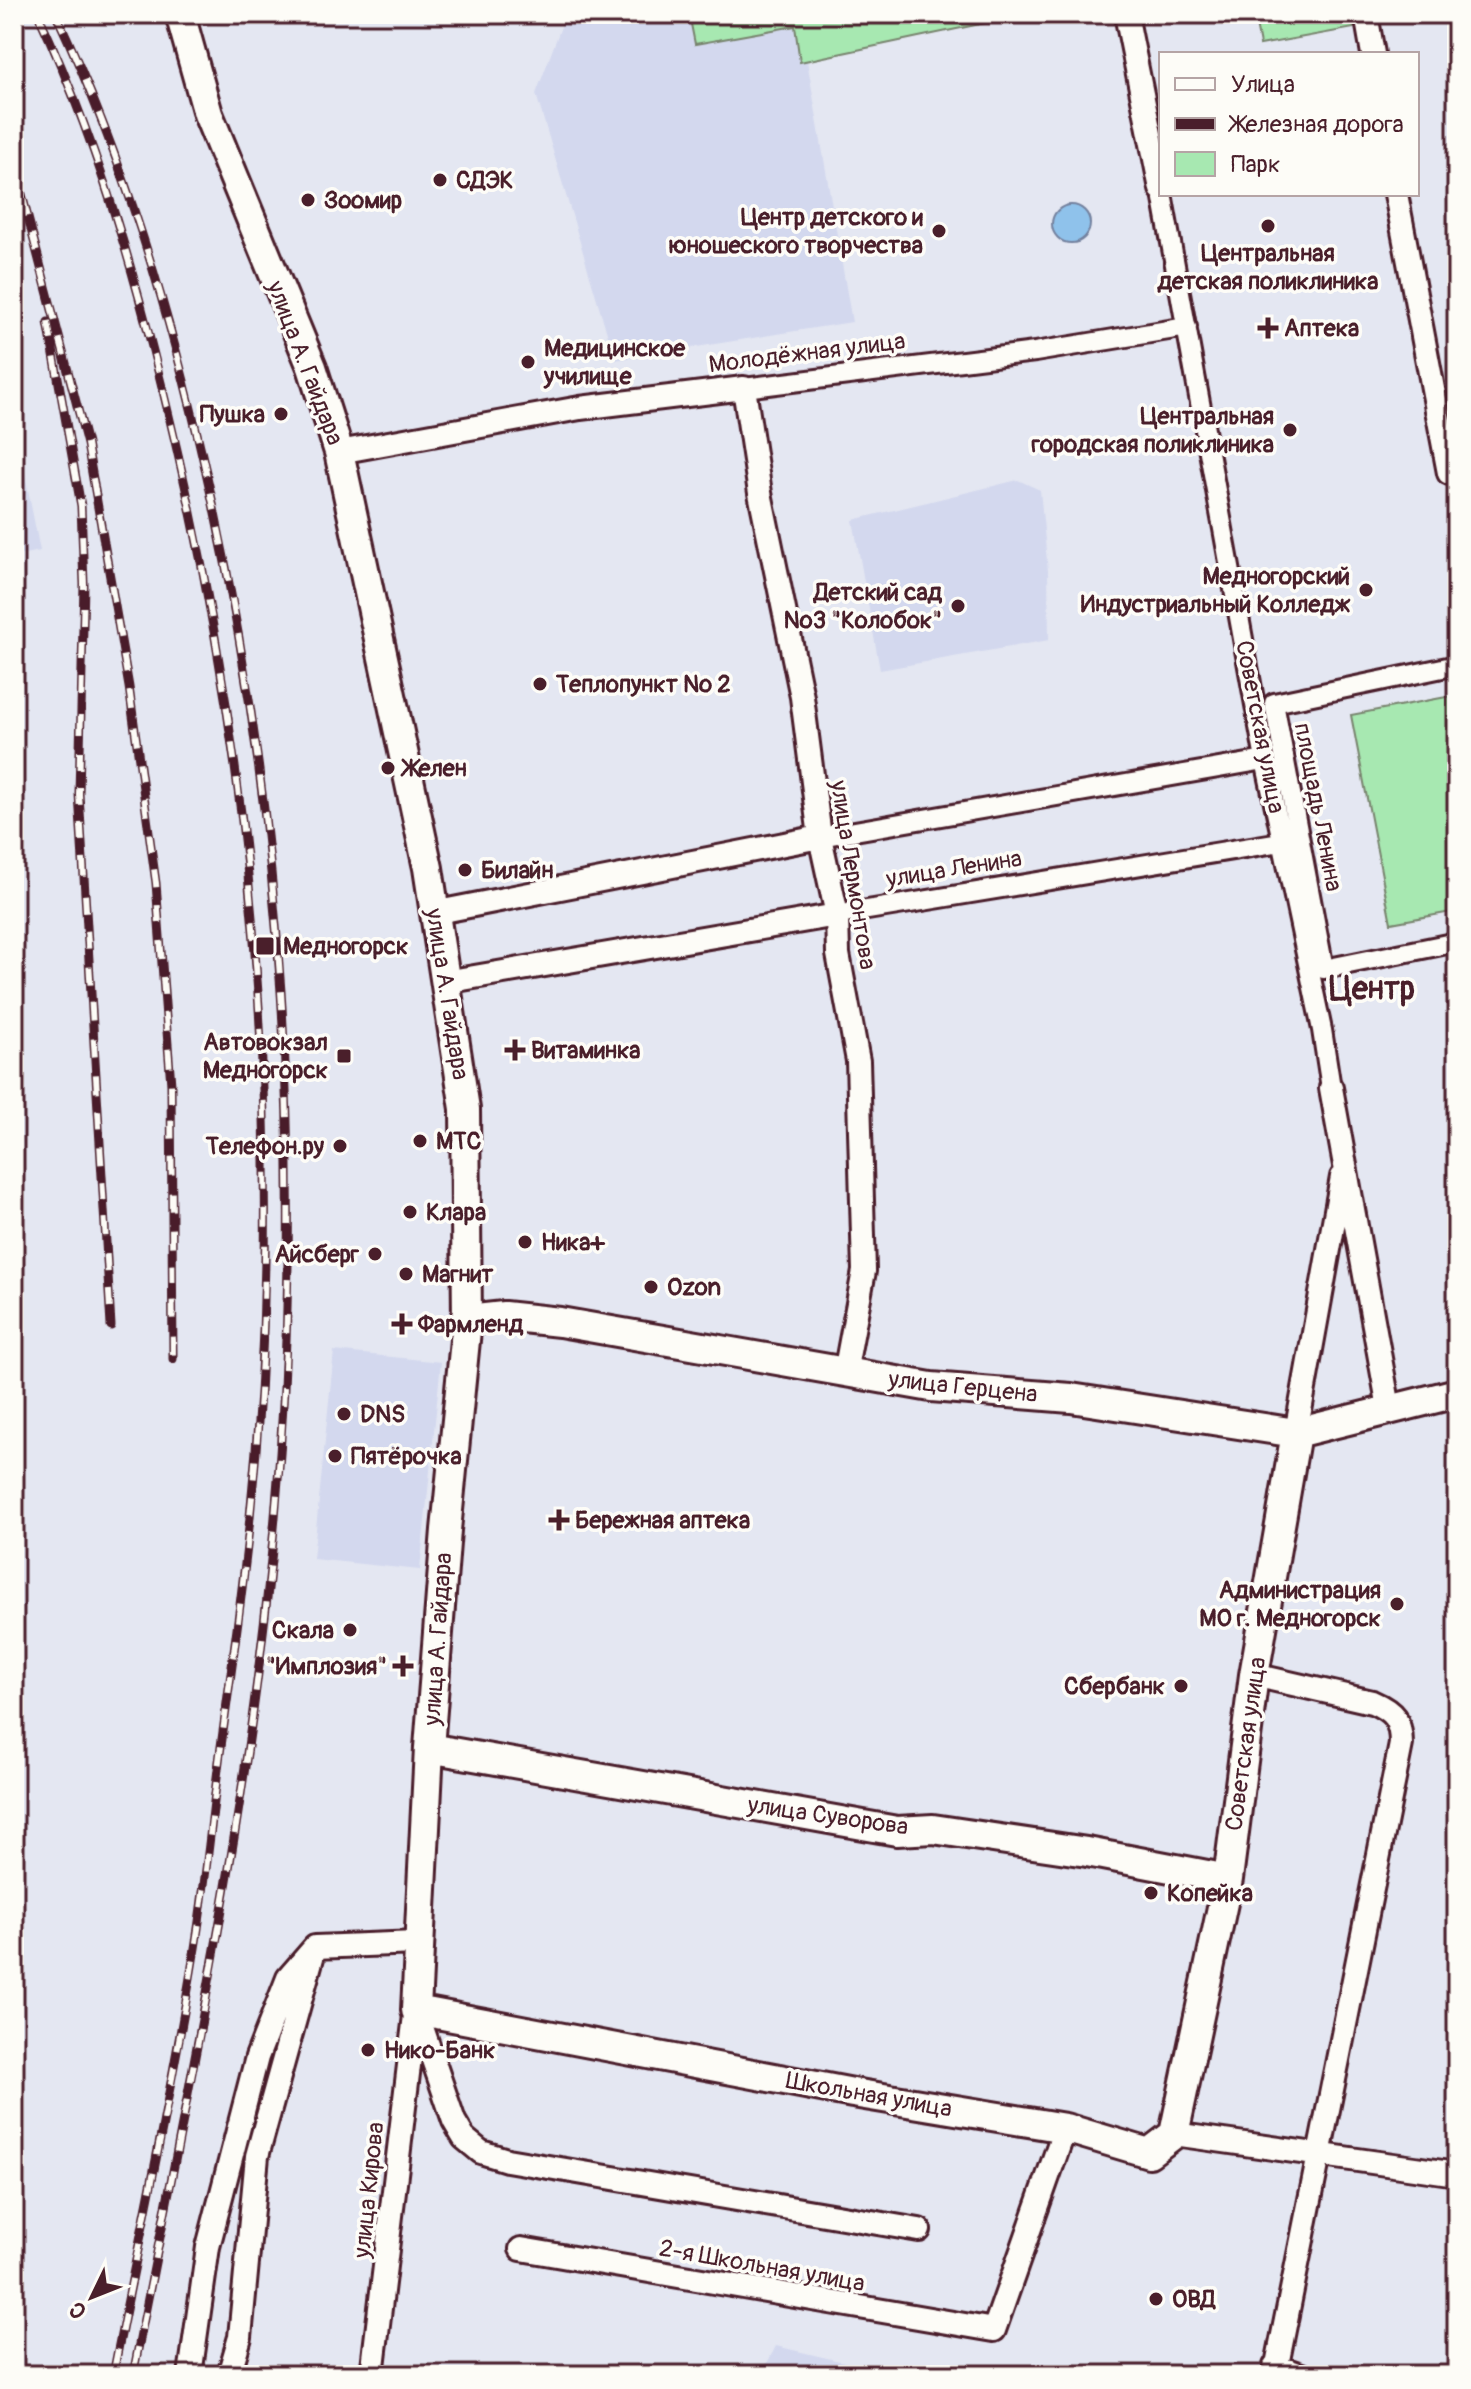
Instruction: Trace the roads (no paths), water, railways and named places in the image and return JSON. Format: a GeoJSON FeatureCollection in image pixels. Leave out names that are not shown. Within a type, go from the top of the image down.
{"type":"FeatureCollection","features":[{"type":"Feature","properties":{"kind":"street","name":"улица А. Гайдара"},"geometry":{"type":"LineString","coordinates":[[180,14],[208,114],[312,367],[339,452],[428,868],[465,1109],[467,1320],[429,1748],[416,2010]]}},
{"type":"Feature","properties":{"kind":"street","name":"Советская улица"},"geometry":{"type":"LineString","coordinates":[[1126,14],[1154,111],[1159,163]]}},
{"type":"Feature","properties":{"kind":"street"},"geometry":{"type":"LineString","coordinates":[[1366,14],[1373,52]]}},
{"type":"Feature","properties":{"kind":"street","name":"Советская улица"},"geometry":{"type":"LineString","coordinates":[[1162,196],[1265,760],[1322,1030],[1389,1408]]}},
{"type":"Feature","properties":{"kind":"street"},"geometry":{"type":"LineString","coordinates":[[1396,196],[1449,473]]}},
{"type":"Feature","properties":{"kind":"street","name":"Молодёжная улица"},"geometry":{"type":"LineString","coordinates":[[339,452],[513,424],[580,408],[1035,352],[1187,327]]}},
{"type":"Feature","properties":{"kind":"street","name":"улица Лермонтова"},"geometry":{"type":"LineString","coordinates":[[744,388],[760,493],[802,697],[820,837],[837,915],[838,954],[858,1061],[864,1271],[845,1373]]}},
{"type":"Feature","properties":{"kind":"street","name":"площадь Ленина"},"geometry":{"type":"LineString","coordinates":[[1457,665],[1274,703],[1324,969],[1457,942]]}},
{"type":"Feature","properties":{"kind":"street"},"geometry":{"type":"LineString","coordinates":[[433,913],[820,837],[1265,760]]}},
{"type":"Feature","properties":{"kind":"street","name":"улица Ленина"},"geometry":{"type":"LineString","coordinates":[[445,982],[1281,842]]}},
{"type":"Feature","properties":{"kind":"street","name":"Советская улица"},"geometry":{"type":"LineString","coordinates":[[1174,2134],[1228,1879],[1254,1675],[1345,1164]]}},
{"type":"Feature","properties":{"kind":"street","name":"улица Герцена"},"geometry":{"type":"LineString","coordinates":[[467,1320],[504,1316],[560,1322],[931,1387],[1105,1402],[1296,1433],[1457,1393]]}},
{"type":"Feature","properties":{"kind":"street"},"geometry":{"type":"LineString","coordinates":[[1254,1675],[1372,1702],[1390,1710],[1401,1726],[1401,1744],[1275,2370],[1301,2375]]}},
{"type":"Feature","properties":{"kind":"street","name":"улица Суворова"},"geometry":{"type":"LineString","coordinates":[[429,1748],[897,1831],[933,1829],[1087,1852],[1228,1879]]}},
{"type":"Feature","properties":{"kind":"street"},"geometry":{"type":"LineString","coordinates":[[190,2375],[208,2247],[257,2057],[288,1978],[315,1947],[417,1943]]}},
{"type":"Feature","properties":{"kind":"street"},"geometry":{"type":"LineString","coordinates":[[229,2375],[240,2337],[257,2156],[315,1947]]}},
{"type":"Feature","properties":{"kind":"street"},"geometry":{"type":"LineString","coordinates":[[416,2010],[454,2121],[464,2138],[481,2152],[588,2176],[919,2230]]}},
{"type":"Feature","properties":{"kind":"street","name":"Школьная улица"},"geometry":{"type":"LineString","coordinates":[[416,2010],[853,2093],[1065,2128],[1149,2153],[1174,2134]]}},
{"type":"Feature","properties":{"kind":"street","name":"улица Кирова"},"geometry":{"type":"LineString","coordinates":[[372,2375],[416,2010]]}},
{"type":"Feature","properties":{"kind":"street","name":"2-я Школьная улица"},"geometry":{"type":"LineString","coordinates":[[521,2249],[994,2330],[1065,2128]]}},
{"type":"Feature","properties":{"kind":"street"},"geometry":{"type":"LineString","coordinates":[[1174,2134],[1457,2174]]}},
{"type":"Feature","properties":{"kind":"water"},"geometry":{"type":"Polygon","coordinates":[[[1071,205],[1085,210],[1090,224],[1085,238],[1071,243],[1057,238],[1052,224],[1057,210],[1071,205]]]}},
{"type":"Feature","properties":{"kind":"railway"},"geometry":{"type":"LineString","coordinates":[[38,14],[63,71],[106,187],[157,365],[185,485],[231,740],[247,869],[258,998],[264,1128],[265,1258],[260,1388],[243,1580],[197,1936],[113,2375]]}},
{"type":"Feature","properties":{"kind":"railway"},"geometry":{"type":"LineString","coordinates":[[56,14],[103,125],[143,239],[177,354],[206,472],[254,730],[270,861],[281,992],[287,1123],[288,1255],[284,1386],[264,1625],[234,1841],[196,2055],[133,2375]]}},
{"type":"Feature","properties":{"kind":"railway"},"geometry":{"type":"LineString","coordinates":[[14,164],[87,444],[129,687],[156,883],[171,1085],[173,1359]]}},
{"type":"Feature","properties":{"kind":"railway"},"geometry":{"type":"LineString","coordinates":[[48,322],[81,506],[84,584],[79,794],[111,1326]]}},
{"type":"Feature","properties":{"kind":"place","name":"СДЭК"},"geometry":{"type":"Point","coordinates":[440,180]}},
{"type":"Feature","properties":{"kind":"place","name":"Зоомир"},"geometry":{"type":"Point","coordinates":[308,200]}},
{"type":"Feature","properties":{"kind":"place","name":"Центральная детская поликлиника"},"geometry":{"type":"Point","coordinates":[1268,226]}},
{"type":"Feature","properties":{"kind":"place","name":"Центр детского и юношеского творчества"},"geometry":{"type":"Point","coordinates":[939,231]}},
{"type":"Feature","properties":{"kind":"place","name":"Аптека"},"geometry":{"type":"Point","coordinates":[1268,328]}},
{"type":"Feature","properties":{"kind":"place","name":"Медицинское училище"},"geometry":{"type":"Point","coordinates":[528,362]}},
{"type":"Feature","properties":{"kind":"place","name":"Пушка"},"geometry":{"type":"Point","coordinates":[281,414]}},
{"type":"Feature","properties":{"kind":"place","name":"Центральная городская поликлиника"},"geometry":{"type":"Point","coordinates":[1290,430]}},
{"type":"Feature","properties":{"kind":"place","name":"Медногорский Индустриальный Колледж"},"geometry":{"type":"Point","coordinates":[1366,590]}},
{"type":"Feature","properties":{"kind":"place","name":"Детский сад №3 \"Колобок\""},"geometry":{"type":"Point","coordinates":[958,606]}},
{"type":"Feature","properties":{"kind":"place","name":"Теплопункт № 2"},"geometry":{"type":"Point","coordinates":[540,684]}},
{"type":"Feature","properties":{"kind":"place","name":"Желен"},"geometry":{"type":"Point","coordinates":[388,768]}},
{"type":"Feature","properties":{"kind":"place","name":"Билайн"},"geometry":{"type":"Point","coordinates":[465,870]}},
{"type":"Feature","properties":{"kind":"place","name":"Медногорск"},"geometry":{"type":"Point","coordinates":[265,946]}},
{"type":"Feature","properties":{"kind":"place","name":"Витаминка"},"geometry":{"type":"Point","coordinates":[515,1050]}},
{"type":"Feature","properties":{"kind":"place","name":"Автовокзал Медногорск"},"geometry":{"type":"Point","coordinates":[344,1056]}},
{"type":"Feature","properties":{"kind":"place","name":"МТС"},"geometry":{"type":"Point","coordinates":[420,1141]}},
{"type":"Feature","properties":{"kind":"place","name":"Телефон.ру"},"geometry":{"type":"Point","coordinates":[340,1146]}},
{"type":"Feature","properties":{"kind":"place","name":"Клара"},"geometry":{"type":"Point","coordinates":[410,1212]}},
{"type":"Feature","properties":{"kind":"place","name":"Ника+"},"geometry":{"type":"Point","coordinates":[525,1242]}},
{"type":"Feature","properties":{"kind":"place","name":"Айсберг"},"geometry":{"type":"Point","coordinates":[375,1254]}},
{"type":"Feature","properties":{"kind":"place","name":"Магнит"},"geometry":{"type":"Point","coordinates":[406,1274]}},
{"type":"Feature","properties":{"kind":"place","name":"Ozon"},"geometry":{"type":"Point","coordinates":[651,1287]}},
{"type":"Feature","properties":{"kind":"place","name":"Фармленд"},"geometry":{"type":"Point","coordinates":[402,1324]}},
{"type":"Feature","properties":{"kind":"place","name":"DNS"},"geometry":{"type":"Point","coordinates":[344,1414]}},
{"type":"Feature","properties":{"kind":"place","name":"Пятёрочка"},"geometry":{"type":"Point","coordinates":[335,1456]}},
{"type":"Feature","properties":{"kind":"place","name":"Бережная аптека"},"geometry":{"type":"Point","coordinates":[559,1520]}},
{"type":"Feature","properties":{"kind":"place","name":"Администрация МО г. Медногорск"},"geometry":{"type":"Point","coordinates":[1397,1604]}},
{"type":"Feature","properties":{"kind":"place","name":"Скала"},"geometry":{"type":"Point","coordinates":[350,1630]}},
{"type":"Feature","properties":{"kind":"place","name":"\"Имплозия\""},"geometry":{"type":"Point","coordinates":[403,1666]}},
{"type":"Feature","properties":{"kind":"place","name":"Сбербанк"},"geometry":{"type":"Point","coordinates":[1181,1686]}},
{"type":"Feature","properties":{"kind":"place","name":"Копейка"},"geometry":{"type":"Point","coordinates":[1151,1893]}},
{"type":"Feature","properties":{"kind":"place","name":"Нико-Банк"},"geometry":{"type":"Point","coordinates":[368,2050]}},
{"type":"Feature","properties":{"kind":"place","name":"ОВД"},"geometry":{"type":"Point","coordinates":[1156,2299]}},
{"type":"Feature","properties":{"kind":"district","name":"Центр"},"geometry":{"type":"Point","coordinates":[1372,989]}}]}
